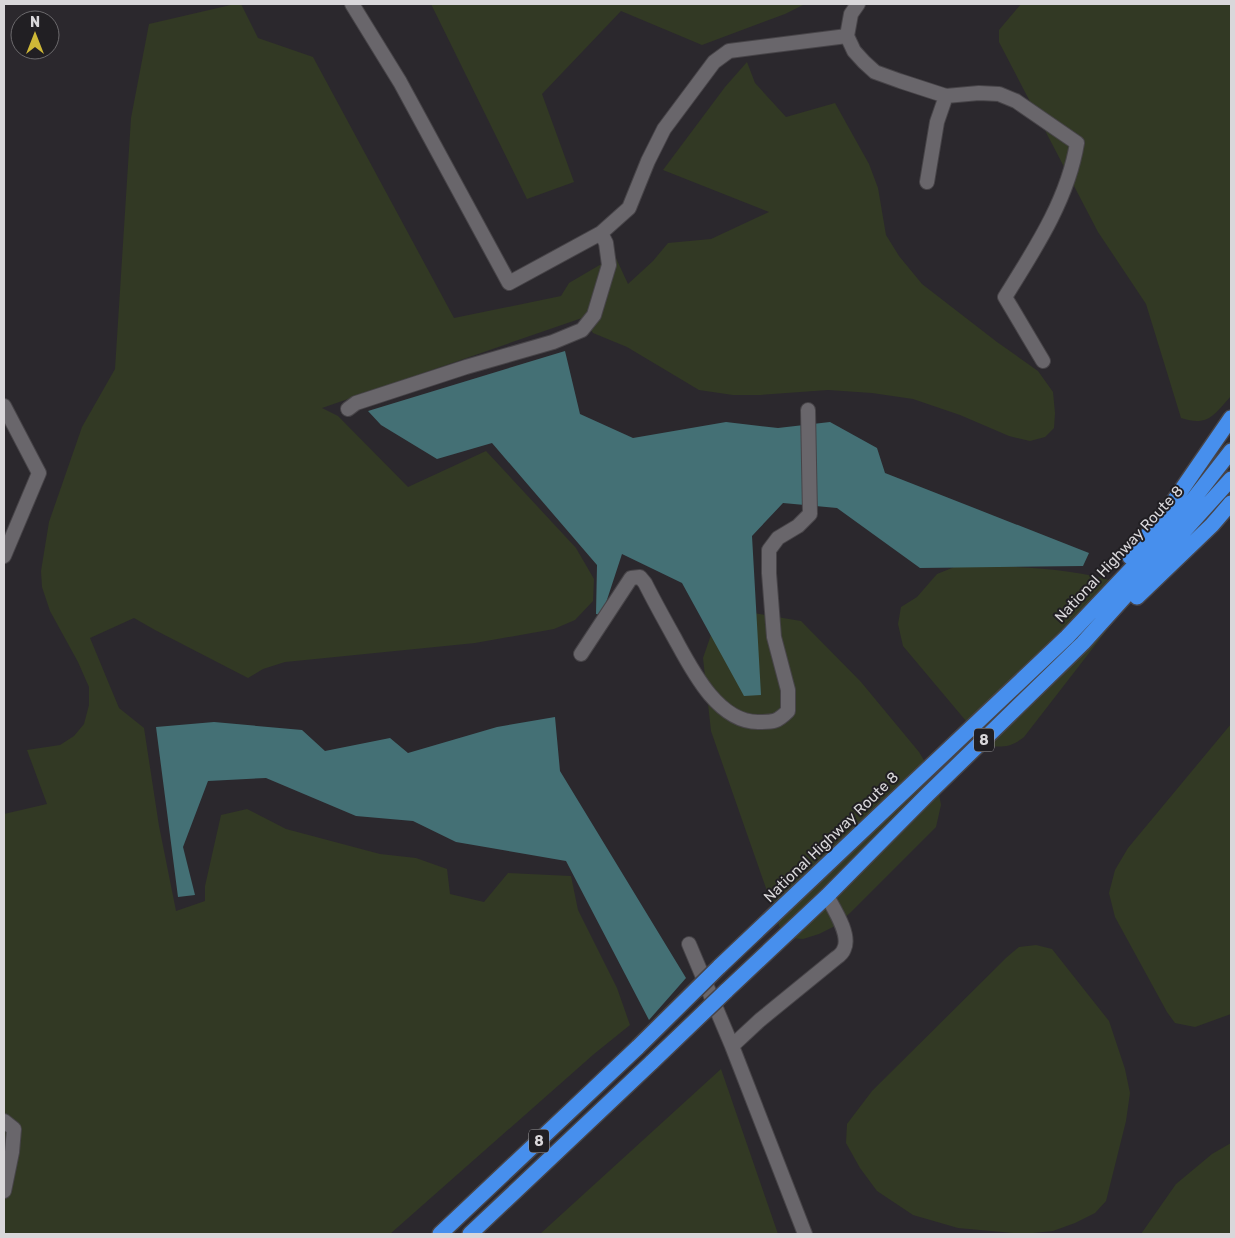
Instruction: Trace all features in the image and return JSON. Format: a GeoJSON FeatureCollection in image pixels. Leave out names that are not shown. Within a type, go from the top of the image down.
{"type":"FeatureCollection","features":[{"type":"Feature","properties":{"kind":"highway"},"geometry":{"type":"LineString","coordinates":[[1067,637],[1169,508],[1231,418]]}},
{"type":"Feature","properties":{"kind":"highway","name":"National Highway Route 8"},"geometry":{"type":"LineString","coordinates":[[440,1234],[1067,637],[1174,524],[1231,451]]}},
{"type":"Feature","properties":{"kind":"highway","name":"8"},"geometry":{"type":"LineString","coordinates":[[470,1234],[827,896],[928,794],[1083,643],[1231,479]]}},
{"type":"Feature","properties":{"kind":"highway"},"geometry":{"type":"LineString","coordinates":[[1083,643],[1142,593],[1212,525],[1231,503]]}},
{"type":"Feature","properties":{"kind":"street"},"geometry":{"type":"LineString","coordinates":[[352,4],[400,82],[509,284],[601,233],[628,208],[648,161],[664,130],[714,62],[730,51],[847,36]]}},
{"type":"Feature","properties":{"kind":"street"},"geometry":{"type":"LineString","coordinates":[[858,4],[851,14],[847,36],[854,51],[875,72],[946,96],[979,93],[999,94],[1016,101],[1077,143],[1074,160],[1048,228],[1005,297],[1043,361]]}},
{"type":"Feature","properties":{"kind":"street"},"geometry":{"type":"LineString","coordinates":[[927,182],[937,122],[946,96]]}},
{"type":"Feature","properties":{"kind":"street"},"geometry":{"type":"LineString","coordinates":[[348,409],[365,400],[466,367],[553,342],[582,330],[594,314],[609,265],[606,243],[601,233]]}},
{"type":"Feature","properties":{"kind":"street"},"geometry":{"type":"LineString","coordinates":[[4,406],[39,473],[4,556]]}},
{"type":"Feature","properties":{"kind":"street"},"geometry":{"type":"LineString","coordinates":[[580,654],[631,578],[640,577],[696,677],[726,711],[751,722],[772,722],[780,719],[788,711],[788,690],[774,636],[769,550],[778,538],[798,526],[810,514],[808,414]]}},
{"type":"Feature","properties":{"kind":"street"},"geometry":{"type":"LineString","coordinates":[[732,1046],[760,1020],[844,950],[845,934],[827,896]]}},
{"type":"Feature","properties":{"kind":"street"},"geometry":{"type":"LineString","coordinates":[[689,944],[732,1046],[804,1234]]}},
{"type":"Feature","properties":{"kind":"street"},"geometry":{"type":"LineString","coordinates":[[4,1191],[12,1152],[14,1128],[5,1126]]}},
{"type":"Feature","properties":{"kind":"green space"},"geometry":{"type":"Polygon","coordinates":[[[241,4],[258,38],[313,57],[454,318],[561,296],[569,283],[615,256],[628,284],[653,261],[668,243],[711,239],[769,212],[663,170],[725,87],[747,62],[755,83],[786,117],[835,103],[869,164],[878,188],[886,235],[899,256],[922,284],[1038,371],[1053,392],[1054,428],[1045,437],[1030,441],[1009,436],[960,415],[913,399],[872,393],[828,390],[733,395],[699,390],[627,347],[593,333],[582,318],[322,408],[338,416],[408,487],[486,451],[576,548],[594,579],[593,601],[575,620],[554,629],[475,643],[285,662],[263,669],[248,678],[134,618],[90,638],[119,708],[144,728],[159,826],[176,911],[205,901],[205,886],[221,815],[247,809],[286,829],[380,854],[416,858],[447,869],[450,894],[484,902],[508,873],[571,876],[578,910],[617,988],[630,1025],[594,1054],[390,1234],[4,1234],[4,814],[47,804],[27,750],[60,745],[74,736],[84,724],[89,705],[89,687],[78,662],[50,611],[42,587],[41,571],[49,522],[82,427],[115,369],[131,118],[149,24],[241,4]]]}},
{"type":"Feature","properties":{"kind":"green space"},"geometry":{"type":"Polygon","coordinates":[[[431,4],[805,4],[785,14],[702,45],[621,11],[542,94],[574,182],[527,199],[431,4]]]}},
{"type":"Feature","properties":{"kind":"green space"},"geometry":{"type":"Polygon","coordinates":[[[1021,4],[1231,4],[1231,396],[1210,418],[1198,421],[1181,418],[1146,304],[1098,232],[999,42],[999,30],[1021,4]]]}},
{"type":"Feature","properties":{"kind":"green space"},"geometry":{"type":"Polygon","coordinates":[[[957,566],[1040,568],[1120,583],[1117,617],[1024,737],[1011,745],[987,746],[903,646],[898,624],[901,607],[917,597],[937,574],[957,566]]]}},
{"type":"Feature","properties":{"kind":"green space"},"geometry":{"type":"Polygon","coordinates":[[[742,611],[801,621],[861,682],[919,752],[937,782],[941,805],[936,827],[850,913],[833,927],[803,939],[789,938],[781,931],[711,731],[703,658],[712,632],[742,611]]]}},
{"type":"Feature","properties":{"kind":"green space"},"geometry":{"type":"Polygon","coordinates":[[[1231,724],[1231,1014],[1195,1027],[1175,1023],[1167,1012],[1115,917],[1109,893],[1115,870],[1128,848],[1231,724]]]}},
{"type":"Feature","properties":{"kind":"green space"},"geometry":{"type":"Polygon","coordinates":[[[1036,945],[1052,949],[1109,1021],[1125,1069],[1130,1093],[1126,1121],[1106,1201],[1095,1213],[1075,1223],[1053,1231],[1023,1234],[958,1228],[913,1215],[877,1191],[860,1168],[846,1143],[847,1124],[872,1091],[1007,957],[1019,947],[1036,945]]]}},
{"type":"Feature","properties":{"kind":"green space"},"geometry":{"type":"Polygon","coordinates":[[[721,1069],[778,1234],[540,1234],[721,1069]]]}},
{"type":"Feature","properties":{"kind":"green space"},"geometry":{"type":"Polygon","coordinates":[[[1231,1143],[1231,1234],[1141,1234],[1176,1184],[1212,1154],[1231,1143]]]}},
{"type":"Feature","properties":{"kind":"water"},"geometry":{"type":"Polygon","coordinates":[[[565,351],[580,414],[633,438],[726,422],[778,428],[830,422],[877,448],[885,473],[1089,553],[1083,566],[920,568],[837,508],[783,503],[752,536],[761,695],[744,696],[682,583],[622,554],[602,615],[596,614],[597,565],[492,443],[437,459],[381,425],[368,411],[565,351]]]}},
{"type":"Feature","properties":{"kind":"water"},"geometry":{"type":"Polygon","coordinates":[[[555,717],[560,771],[686,978],[649,1020],[566,861],[456,842],[413,821],[356,816],[266,778],[208,781],[183,847],[195,895],[178,897],[156,727],[214,722],[302,730],[325,751],[390,738],[408,753],[497,727],[555,717]]]}}]}
